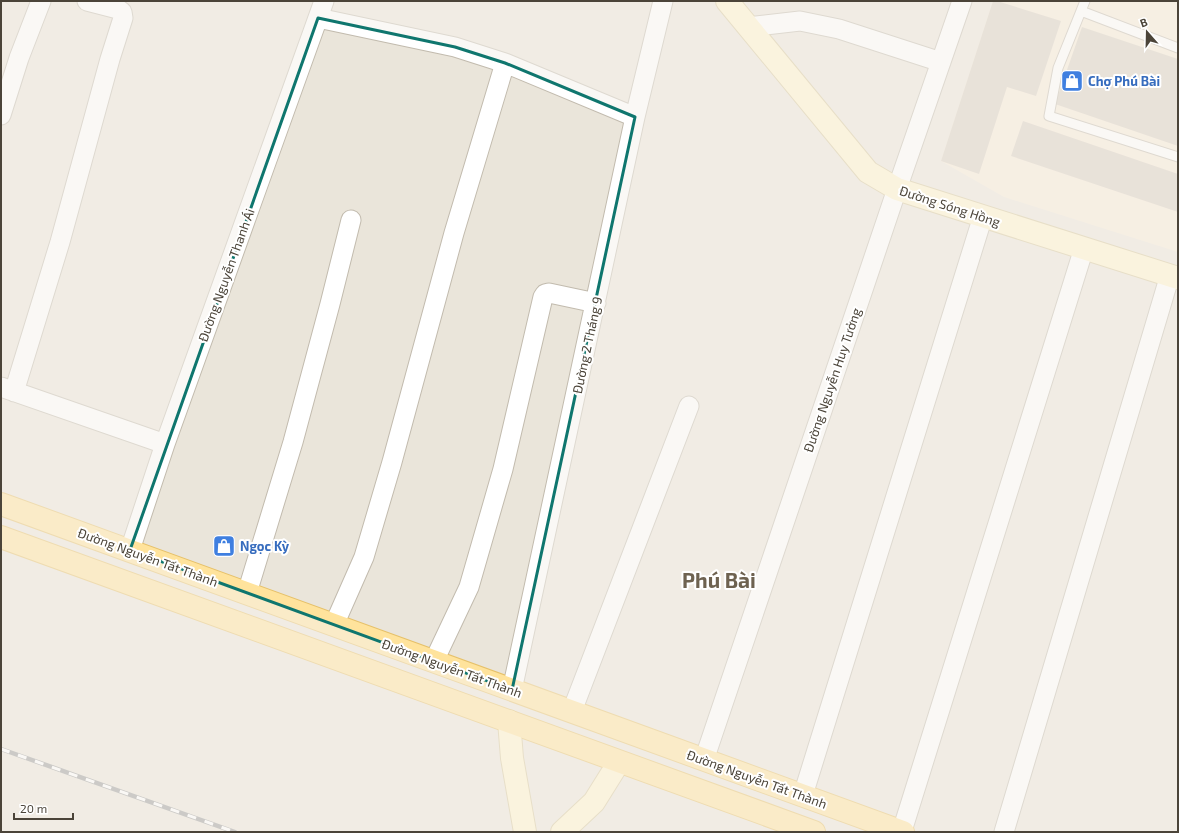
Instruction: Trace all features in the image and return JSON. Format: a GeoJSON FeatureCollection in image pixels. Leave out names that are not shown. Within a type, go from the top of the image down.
{"type":"FeatureCollection","features":[{"type":"Feature","properties":{"kind":"main road","name":"Đường Nguyễn Tất Thành"},"geometry":{"type":"LineString","coordinates":[[1,504],[903,832]]}},
{"type":"Feature","properties":{"kind":"main road"},"geometry":{"type":"LineString","coordinates":[[1,537],[814,832]]}},
{"type":"Feature","properties":{"kind":"main road"},"geometry":{"type":"LineString","coordinates":[[509,721],[518,692]]}},
{"type":"Feature","properties":{"kind":"main road"},"geometry":{"type":"LineString","coordinates":[[620,762],[636,735]]}},
{"type":"Feature","properties":{"kind":"street"},"geometry":{"type":"LineString","coordinates":[[1,115],[19,58],[41,1]]}},
{"type":"Feature","properties":{"kind":"street"},"geometry":{"type":"LineString","coordinates":[[87,1],[118,9],[122,12],[122,18],[60,242],[8,390],[165,444]]}},
{"type":"Feature","properties":{"kind":"street","name":"Đường 2 Tháng 9"},"geometry":{"type":"LineString","coordinates":[[518,692],[596,303],[663,1]]}},
{"type":"Feature","properties":{"kind":"street","name":"Đường Sóng Hồng"},"geometry":{"type":"LineString","coordinates":[[727,1],[868,172],[897,189],[1174,276]]}},
{"type":"Feature","properties":{"kind":"street","name":"Đường Nguyễn Huy Tưởng"},"geometry":{"type":"LineString","coordinates":[[704,760],[962,1]]}},
{"type":"Feature","properties":{"kind":"street"},"geometry":{"type":"LineString","coordinates":[[321,9],[455,47],[505,63],[636,118]]}},
{"type":"Feature","properties":{"kind":"street","name":"Đường Nguyễn Thanh Ái"},"geometry":{"type":"LineString","coordinates":[[130,550],[165,444],[321,9]]}},
{"type":"Feature","properties":{"kind":"street"},"geometry":{"type":"LineString","coordinates":[[748,27],[800,21],[839,30],[941,62]]}},
{"type":"Feature","properties":{"kind":"street"},"geometry":{"type":"LineString","coordinates":[[334,625],[364,557],[392,462],[454,233],[505,63]]}},
{"type":"Feature","properties":{"kind":"street"},"geometry":{"type":"LineString","coordinates":[[802,795],[983,216]]}},
{"type":"Feature","properties":{"kind":"street"},"geometry":{"type":"LineString","coordinates":[[247,593],[293,442],[351,220]]}},
{"type":"Feature","properties":{"kind":"street"},"geometry":{"type":"LineString","coordinates":[[903,832],[1084,248]]}},
{"type":"Feature","properties":{"kind":"street"},"geometry":{"type":"LineString","coordinates":[[1004,832],[1174,276]]}},
{"type":"Feature","properties":{"kind":"street"},"geometry":{"type":"LineString","coordinates":[[434,661],[469,587],[503,469],[543,297],[545,294],[549,293],[596,303]]}},
{"type":"Feature","properties":{"kind":"street"},"geometry":{"type":"LineString","coordinates":[[572,711],[689,406]]}},
{"type":"Feature","properties":{"kind":"street"},"geometry":{"type":"LineString","coordinates":[[509,721],[512,758],[525,832]]}},
{"type":"Feature","properties":{"kind":"street"},"geometry":{"type":"LineString","coordinates":[[562,832],[594,802],[620,762]]}},
{"type":"Feature","properties":{"kind":"lane"},"geometry":{"type":"LineString","coordinates":[[1085,1],[1058,68],[1049,116],[1178,157]]}},
{"type":"Feature","properties":{"kind":"lane"},"geometry":{"type":"LineString","coordinates":[[1081,11],[1178,48]]}},
{"type":"Feature","properties":{"kind":"highlighted area"},"geometry":{"type":"Polygon","coordinates":[[[318,18],[455,47],[505,63],[635,117],[512,690],[130,550],[318,18]]]}},
{"type":"Feature","properties":{"kind":"shaded area"},"geometry":{"type":"Polygon","coordinates":[[[1,1],[1178,1],[1178,832],[1,832],[1,1]]]}},
{"type":"Feature","properties":{"kind":"shaded area","name":"Chợ Phú Bài"},"geometry":{"type":"Polygon","coordinates":[[[993,1],[1178,1],[1178,252],[1004,197],[941,161],[993,1]]]}},
{"type":"Feature","properties":{"kind":"building"},"geometry":{"type":"Polygon","coordinates":[[[993,1],[1061,21],[1036,96],[1007,87],[979,174],[941,161],[993,1]]]}},
{"type":"Feature","properties":{"kind":"building"},"geometry":{"type":"Polygon","coordinates":[[[1082,27],[1178,59],[1178,146],[1055,104],[1082,27]]]}},
{"type":"Feature","properties":{"kind":"building"},"geometry":{"type":"Polygon","coordinates":[[[1023,121],[1178,174],[1178,212],[1011,156],[1023,121]]]}},
{"type":"Feature","properties":{"kind":"railway"},"geometry":{"type":"LineString","coordinates":[[1,749],[235,832]]}},
{"type":"Feature","properties":{"kind":"place","name":"Chợ Phú Bài"},"geometry":{"type":"Point","coordinates":[1072,81]}},
{"type":"Feature","properties":{"kind":"place","name":"Ngọc Kỳ"},"geometry":{"type":"Point","coordinates":[224,546]}},
{"type":"Feature","properties":{"kind":"district","name":"Phú Bài"},"geometry":{"type":"Point","coordinates":[719,579]}}]}
